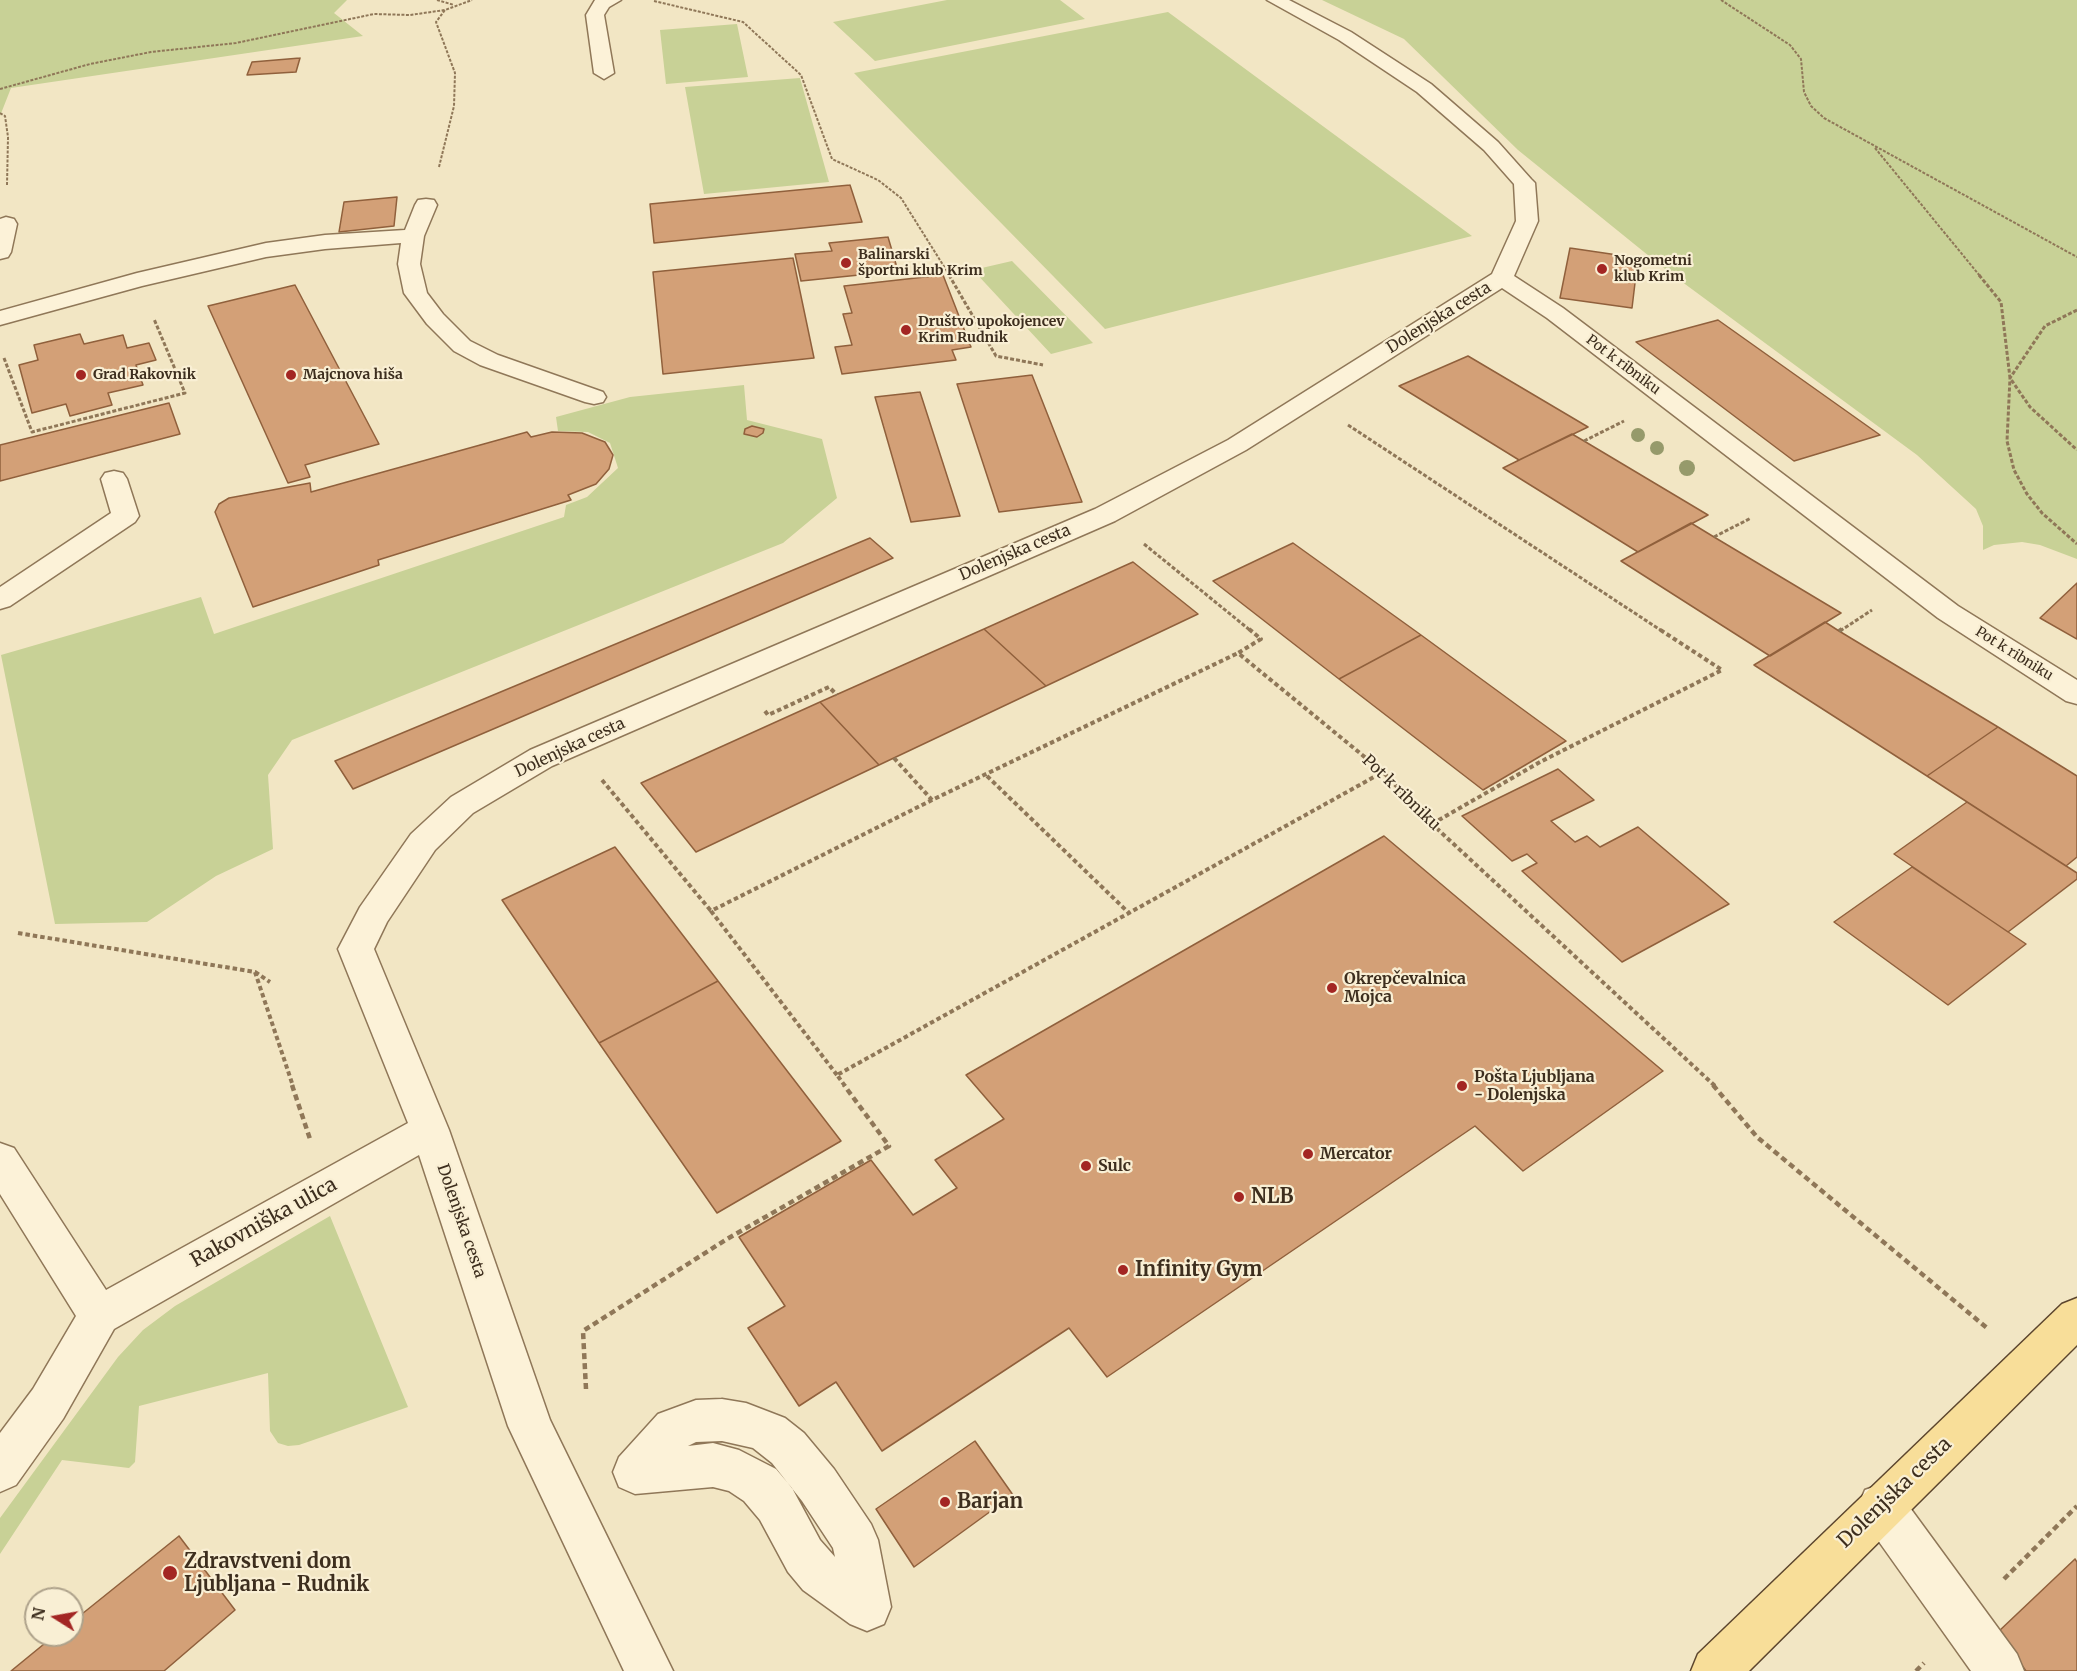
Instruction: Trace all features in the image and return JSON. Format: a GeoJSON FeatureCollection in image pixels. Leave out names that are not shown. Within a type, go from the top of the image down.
{"type":"FeatureCollection","features":[{"type":"Feature","properties":{"kind":"main road","name":"Dolenjska cesta"},"geometry":{"type":"LineString","coordinates":[[1714,1671],[2077,1317]]}},
{"type":"Feature","properties":{"kind":"street"},"geometry":{"type":"LineString","coordinates":[[604,73],[595,15],[602,3],[612,0]]}},
{"type":"Feature","properties":{"kind":"street"},"geometry":{"type":"LineString","coordinates":[[1276,0],[1345,36],[1424,88],[1491,146],[1524,183],[1527,221],[1502,278]]}},
{"type":"Feature","properties":{"kind":"street"},"geometry":{"type":"LineString","coordinates":[[426,206],[413,236],[410,264],[416,293],[435,320],[462,346],[489,360],[594,397]]}},
{"type":"Feature","properties":{"kind":"street"},"geometry":{"type":"LineString","coordinates":[[0,252],[6,224]]}},
{"type":"Feature","properties":{"kind":"street"},"geometry":{"type":"LineString","coordinates":[[232,240],[272,231],[301,230],[302,244]]}},
{"type":"Feature","properties":{"kind":"street"},"geometry":{"type":"LineString","coordinates":[[0,318],[137,280],[266,250],[302,244],[413,236]]}},
{"type":"Feature","properties":{"kind":"street","name":"Dolenjska cesta"},"geometry":{"type":"LineString","coordinates":[[649,1671],[530,1426],[430,1130],[356,949],[392,883],[423,842],[462,805],[542,758],[1105,515],[1237,445],[1502,278]]}},
{"type":"Feature","properties":{"kind":"street","name":"Pot k ribniku"},"geometry":{"type":"LineString","coordinates":[[1502,278],[1555,313],[1948,612],[2077,694]]}},
{"type":"Feature","properties":{"kind":"street"},"geometry":{"type":"LineString","coordinates":[[0,600],[125,516],[114,479]]}},
{"type":"Feature","properties":{"kind":"street","name":"Rakovniška ulica"},"geometry":{"type":"LineString","coordinates":[[99,1316],[430,1130]]}},
{"type":"Feature","properties":{"kind":"street"},"geometry":{"type":"LineString","coordinates":[[0,1160],[99,1316],[48,1404],[0,1470]]}},
{"type":"Feature","properties":{"kind":"street"},"geometry":{"type":"LineString","coordinates":[[722,1420],[746,1424],[769,1433],[796,1457],[855,1540],[867,1607],[819,1574],[804,1556],[776,1504],[760,1485],[740,1472],[713,1465],[635,1472],[674,1429],[696,1421],[722,1420]]}},
{"type":"Feature","properties":{"kind":"street"},"geometry":{"type":"LineString","coordinates":[[1881,1506],[2000,1671]]}},
{"type":"Feature","properties":{"kind":"path"},"geometry":{"type":"LineString","coordinates":[[437,0],[454,5]]}},
{"type":"Feature","properties":{"kind":"path"},"geometry":{"type":"LineString","coordinates":[[0,89],[90,64],[152,51],[236,43],[374,14],[410,15],[445,10],[472,0]]}},
{"type":"Feature","properties":{"kind":"path"},"geometry":{"type":"LineString","coordinates":[[651,0],[743,22],[801,75],[832,159],[878,180],[901,198],[921,227],[996,356],[1044,365]]}},
{"type":"Feature","properties":{"kind":"path"},"geometry":{"type":"LineString","coordinates":[[1721,0],[1790,45],[1801,59],[1804,92],[1811,106],[1824,118],[2077,257]]}},
{"type":"Feature","properties":{"kind":"path"},"geometry":{"type":"LineString","coordinates":[[439,168],[454,106],[455,73],[436,22],[445,10]]}},
{"type":"Feature","properties":{"kind":"path"},"geometry":{"type":"LineString","coordinates":[[0,113],[5,116],[8,137],[6,224]]}},
{"type":"Feature","properties":{"kind":"path"},"geometry":{"type":"LineString","coordinates":[[1873,146],[2001,303],[2010,378],[2007,441],[2014,470],[2027,494],[2042,513],[2077,544]]}},
{"type":"Feature","properties":{"kind":"path"},"geometry":{"type":"LineString","coordinates":[[0,348],[32,432],[185,393],[137,280]]}},
{"type":"Feature","properties":{"kind":"path"},"geometry":{"type":"LineString","coordinates":[[2010,378],[2045,326],[2077,310]]}},
{"type":"Feature","properties":{"kind":"path"},"geometry":{"type":"LineString","coordinates":[[2010,378],[2030,407],[2077,450]]}},
{"type":"Feature","properties":{"kind":"path"},"geometry":{"type":"LineString","coordinates":[[1584,441],[1632,416]]}},
{"type":"Feature","properties":{"kind":"path"},"geometry":{"type":"LineString","coordinates":[[1346,424],[1722,670],[1540,762],[1432,824]]}},
{"type":"Feature","properties":{"kind":"path"},"geometry":{"type":"LineString","coordinates":[[711,911],[932,800],[987,776],[1127,705],[1238,653],[1261,639],[1105,515]]}},
{"type":"Feature","properties":{"kind":"path"},"geometry":{"type":"LineString","coordinates":[[1714,537],[1757,515]]}},
{"type":"Feature","properties":{"kind":"path"},"geometry":{"type":"LineString","coordinates":[[1839,631],[1875,608]]}},
{"type":"Feature","properties":{"kind":"path","name":"Pot k ribniku"},"geometry":{"type":"LineString","coordinates":[[1238,653],[1383,772],[1432,824],[1722,1093],[1757,1137],[2029,1362]]}},
{"type":"Feature","properties":{"kind":"path"},"geometry":{"type":"LineString","coordinates":[[542,758],[590,766],[711,911],[890,1146],[727,1239],[583,1331],[586,1389]]}},
{"type":"Feature","properties":{"kind":"path"},"geometry":{"type":"LineString","coordinates":[[894,758],[932,800]]}},
{"type":"Feature","properties":{"kind":"path"},"geometry":{"type":"LineString","coordinates":[[837,1075],[1383,772]]}},
{"type":"Feature","properties":{"kind":"path"},"geometry":{"type":"LineString","coordinates":[[987,776],[1130,914]]}},
{"type":"Feature","properties":{"kind":"path"},"geometry":{"type":"LineString","coordinates":[[18,933],[255,972],[270,982]]}},
{"type":"Feature","properties":{"kind":"path"},"geometry":{"type":"LineString","coordinates":[[255,972],[311,1142]]}},
{"type":"Feature","properties":{"kind":"green space"},"geometry":{"type":"Polygon","coordinates":[[[0,0],[347,0],[334,13],[363,36],[11,88],[0,116],[0,0]]]}},
{"type":"Feature","properties":{"kind":"green space"},"geometry":{"type":"Polygon","coordinates":[[[947,0],[1060,0],[1085,19],[875,61],[833,22],[947,0]]]}},
{"type":"Feature","properties":{"kind":"green space"},"geometry":{"type":"Polygon","coordinates":[[[1322,0],[2077,0],[2077,559],[2040,545],[2022,542],[1994,545],[1983,550],[1983,526],[1976,509],[1917,455],[1670,273],[1518,150],[1404,39],[1322,0]]]}},
{"type":"Feature","properties":{"kind":"green space"},"geometry":{"type":"Polygon","coordinates":[[[1168,12],[1472,236],[1105,329],[854,73],[1168,12]]]}},
{"type":"Feature","properties":{"kind":"green space"},"geometry":{"type":"Polygon","coordinates":[[[737,24],[748,77],[666,84],[660,30],[737,24]]]}},
{"type":"Feature","properties":{"kind":"green space"},"geometry":{"type":"Polygon","coordinates":[[[800,78],[829,182],[704,194],[685,87],[800,78]]]}},
{"type":"Feature","properties":{"kind":"green space"},"geometry":{"type":"Polygon","coordinates":[[[1012,261],[1093,343],[1051,354],[973,270],[1012,261]]]}},
{"type":"Feature","properties":{"kind":"green space"},"geometry":{"type":"Polygon","coordinates":[[[744,385],[747,420],[822,439],[837,498],[783,543],[292,740],[268,775],[273,849],[216,876],[147,922],[55,924],[1,655],[201,597],[214,634],[564,517],[566,505],[587,497],[618,468],[610,443],[588,432],[558,431],[556,417],[630,397],[744,385]]]}},
{"type":"Feature","properties":{"kind":"green space"},"geometry":{"type":"Polygon","coordinates":[[[330,1216],[408,1407],[299,1445],[288,1446],[278,1443],[270,1431],[268,1373],[139,1406],[135,1462],[129,1468],[62,1460],[0,1554],[0,1518],[118,1357],[143,1330],[175,1306],[330,1216]]]}},
{"type":"Feature","properties":{"kind":"building"},"geometry":{"type":"Polygon","coordinates":[[[300,58],[296,72],[247,75],[252,62],[300,58]]]}},
{"type":"Feature","properties":{"kind":"building"},"geometry":{"type":"Polygon","coordinates":[[[850,185],[862,222],[654,243],[650,204],[850,185]]]}},
{"type":"Feature","properties":{"kind":"building"},"geometry":{"type":"Polygon","coordinates":[[[397,197],[394,226],[339,232],[344,202],[397,197]]]}},
{"type":"Feature","properties":{"kind":"building","name":"Balinarski športni klub Krim"},"geometry":{"type":"Polygon","coordinates":[[[888,237],[898,271],[801,281],[795,254],[832,251],[829,243],[888,237]]]}},
{"type":"Feature","properties":{"kind":"building","name":"Nogometni klub Krim"},"geometry":{"type":"Polygon","coordinates":[[[1570,248],[1638,258],[1632,308],[1560,298],[1570,248]]]}},
{"type":"Feature","properties":{"kind":"building"},"geometry":{"type":"Polygon","coordinates":[[[793,258],[814,358],[663,374],[653,272],[793,258]]]}},
{"type":"Feature","properties":{"kind":"building","name":"Društvo upokojencev Krim Rudnik"},"geometry":{"type":"Polygon","coordinates":[[[943,275],[971,347],[952,350],[956,360],[842,374],[835,347],[852,345],[843,314],[852,313],[844,286],[943,275]]]}},
{"type":"Feature","properties":{"kind":"building","name":"Majcnova hiša"},"geometry":{"type":"Polygon","coordinates":[[[295,285],[379,444],[305,465],[310,477],[288,483],[208,306],[295,285]]]}},
{"type":"Feature","properties":{"kind":"building"},"geometry":{"type":"Polygon","coordinates":[[[1718,320],[1880,435],[1794,461],[1636,342],[1718,320]]]}},
{"type":"Feature","properties":{"kind":"building","name":"Grad Rakovnik"},"geometry":{"type":"Polygon","coordinates":[[[80,334],[84,344],[123,335],[127,348],[149,343],[156,360],[136,365],[143,385],[108,393],[112,405],[70,416],[66,404],[32,413],[19,365],[38,360],[34,345],[80,334]]]}},
{"type":"Feature","properties":{"kind":"building"},"geometry":{"type":"Polygon","coordinates":[[[1468,356],[1588,427],[1519,460],[1399,386],[1468,356]]]}},
{"type":"Feature","properties":{"kind":"building"},"geometry":{"type":"Polygon","coordinates":[[[1032,375],[1082,502],[999,512],[957,384],[1032,375]]]}},
{"type":"Feature","properties":{"kind":"building"},"geometry":{"type":"Polygon","coordinates":[[[920,392],[960,516],[911,522],[875,397],[920,392]]]}},
{"type":"Feature","properties":{"kind":"building"},"geometry":{"type":"Polygon","coordinates":[[[169,403],[180,434],[0,481],[0,445],[169,403]]]}},
{"type":"Feature","properties":{"kind":"building"},"geometry":{"type":"Polygon","coordinates":[[[752,426],[764,429],[763,433],[757,437],[744,434],[745,429],[752,426]]]}},
{"type":"Feature","properties":{"kind":"building"},"geometry":{"type":"Polygon","coordinates":[[[527,432],[531,437],[552,432],[582,433],[605,442],[613,455],[609,469],[596,484],[568,495],[571,500],[378,560],[379,565],[253,607],[215,512],[219,504],[229,498],[310,483],[311,492],[527,432]]]}},
{"type":"Feature","properties":{"kind":"building"},"geometry":{"type":"Polygon","coordinates":[[[1572,434],[1708,515],[1638,552],[1503,468],[1572,434]]]}},
{"type":"Feature","properties":{"kind":"building"},"geometry":{"type":"Polygon","coordinates":[[[1691,523],[1841,613],[1770,656],[1621,561],[1691,523]]]}},
{"type":"Feature","properties":{"kind":"building"},"geometry":{"type":"Polygon","coordinates":[[[870,538],[893,558],[353,789],[335,761],[870,538]]]}},
{"type":"Feature","properties":{"kind":"building"},"geometry":{"type":"Polygon","coordinates":[[[1293,543],[1421,635],[1339,679],[1213,581],[1293,543]]]}},
{"type":"Feature","properties":{"kind":"building"},"geometry":{"type":"Polygon","coordinates":[[[1133,562],[1198,614],[1046,686],[984,629],[1133,562]]]}},
{"type":"Feature","properties":{"kind":"building"},"geometry":{"type":"Polygon","coordinates":[[[2077,583],[2077,639],[2040,618],[2077,583]]]}},
{"type":"Feature","properties":{"kind":"building"},"geometry":{"type":"Polygon","coordinates":[[[1825,622],[1998,727],[1927,776],[1754,665],[1825,622]]]}},
{"type":"Feature","properties":{"kind":"building"},"geometry":{"type":"Polygon","coordinates":[[[984,629],[1046,686],[879,765],[820,702],[984,629]]]}},
{"type":"Feature","properties":{"kind":"building"},"geometry":{"type":"Polygon","coordinates":[[[1421,635],[1566,741],[1483,790],[1339,679],[1421,635]]]}},
{"type":"Feature","properties":{"kind":"building"},"geometry":{"type":"Polygon","coordinates":[[[820,702],[879,765],[696,852],[641,783],[820,702]]]}},
{"type":"Feature","properties":{"kind":"building"},"geometry":{"type":"Polygon","coordinates":[[[1998,727],[2077,776],[2077,857],[2066,866],[1927,776],[1998,727]]]}},
{"type":"Feature","properties":{"kind":"building"},"geometry":{"type":"Polygon","coordinates":[[[1558,769],[1594,800],[1551,821],[1575,842],[1587,836],[1600,847],[1638,827],[1729,904],[1622,962],[1522,871],[1537,863],[1527,854],[1512,861],[1462,816],[1558,769]]]}},
{"type":"Feature","properties":{"kind":"building"},"geometry":{"type":"Polygon","coordinates":[[[1967,802],[2077,873],[2077,879],[2008,932],[1894,854],[1967,802]]]}},
{"type":"Feature","properties":{"kind":"building"},"geometry":{"type":"Polygon","coordinates":[[[1384,836],[1663,1071],[1523,1171],[1475,1126],[1107,1377],[1069,1328],[882,1451],[836,1382],[799,1406],[748,1328],[785,1306],[739,1237],[871,1160],[913,1215],[957,1188],[935,1160],[1004,1119],[966,1075],[1384,836]]]}},
{"type":"Feature","properties":{"kind":"building"},"geometry":{"type":"Polygon","coordinates":[[[615,847],[718,981],[599,1043],[502,900],[615,847]]]}},
{"type":"Feature","properties":{"kind":"building"},"geometry":{"type":"Polygon","coordinates":[[[1912,867],[2026,944],[1948,1005],[1834,922],[1912,867]]]}},
{"type":"Feature","properties":{"kind":"building"},"geometry":{"type":"Polygon","coordinates":[[[718,981],[841,1141],[717,1213],[599,1043],[718,981]]]}},
{"type":"Feature","properties":{"kind":"building","name":"Barjan"},"geometry":{"type":"Polygon","coordinates":[[[975,1441],[1013,1495],[914,1567],[876,1509],[975,1441]]]}},
{"type":"Feature","properties":{"kind":"building","name":"Zdravstveni dom Ljubljana - Rudnik"},"geometry":{"type":"Polygon","coordinates":[[[179,1536],[235,1610],[164,1671],[11,1671],[40,1647],[84,1647],[84,1612],[179,1536]]]}},
{"type":"Feature","properties":{"kind":"building"},"geometry":{"type":"Polygon","coordinates":[[[2075,1559],[2077,1562],[2077,1671],[2026,1671],[1998,1632],[2075,1559]]]}},
{"type":"Feature","properties":{"kind":"place","name":"Balinarski športni klub Krim"},"geometry":{"type":"Point","coordinates":[846,263]}},
{"type":"Feature","properties":{"kind":"place","name":"Nogometni klub Krim"},"geometry":{"type":"Point","coordinates":[1602,269]}},
{"type":"Feature","properties":{"kind":"place","name":"Društvo upokojencev Krim Rudnik"},"geometry":{"type":"Point","coordinates":[906,330]}},
{"type":"Feature","properties":{"kind":"place","name":"Grad Rakovnik"},"geometry":{"type":"Point","coordinates":[81,375]}},
{"type":"Feature","properties":{"kind":"place","name":"Majcnova hiša"},"geometry":{"type":"Point","coordinates":[291,375]}},
{"type":"Feature","properties":{"kind":"place","name":"Okrepčevalnica Mojca"},"geometry":{"type":"Point","coordinates":[1332,988]}},
{"type":"Feature","properties":{"kind":"place","name":"Pošta Ljubljana - Dolenjska"},"geometry":{"type":"Point","coordinates":[1462,1086]}},
{"type":"Feature","properties":{"kind":"place","name":"Mercator"},"geometry":{"type":"Point","coordinates":[1308,1154]}},
{"type":"Feature","properties":{"kind":"place","name":"Sulc"},"geometry":{"type":"Point","coordinates":[1086,1166]}},
{"type":"Feature","properties":{"kind":"place","name":"NLB"},"geometry":{"type":"Point","coordinates":[1239,1197]}},
{"type":"Feature","properties":{"kind":"place","name":"Infinity Gym"},"geometry":{"type":"Point","coordinates":[1123,1270]}},
{"type":"Feature","properties":{"kind":"place","name":"Barjan"},"geometry":{"type":"Point","coordinates":[945,1502]}},
{"type":"Feature","properties":{"kind":"place","name":"Zdravstveni dom Ljubljana - Rudnik"},"geometry":{"type":"Point","coordinates":[170,1573]}}]}
